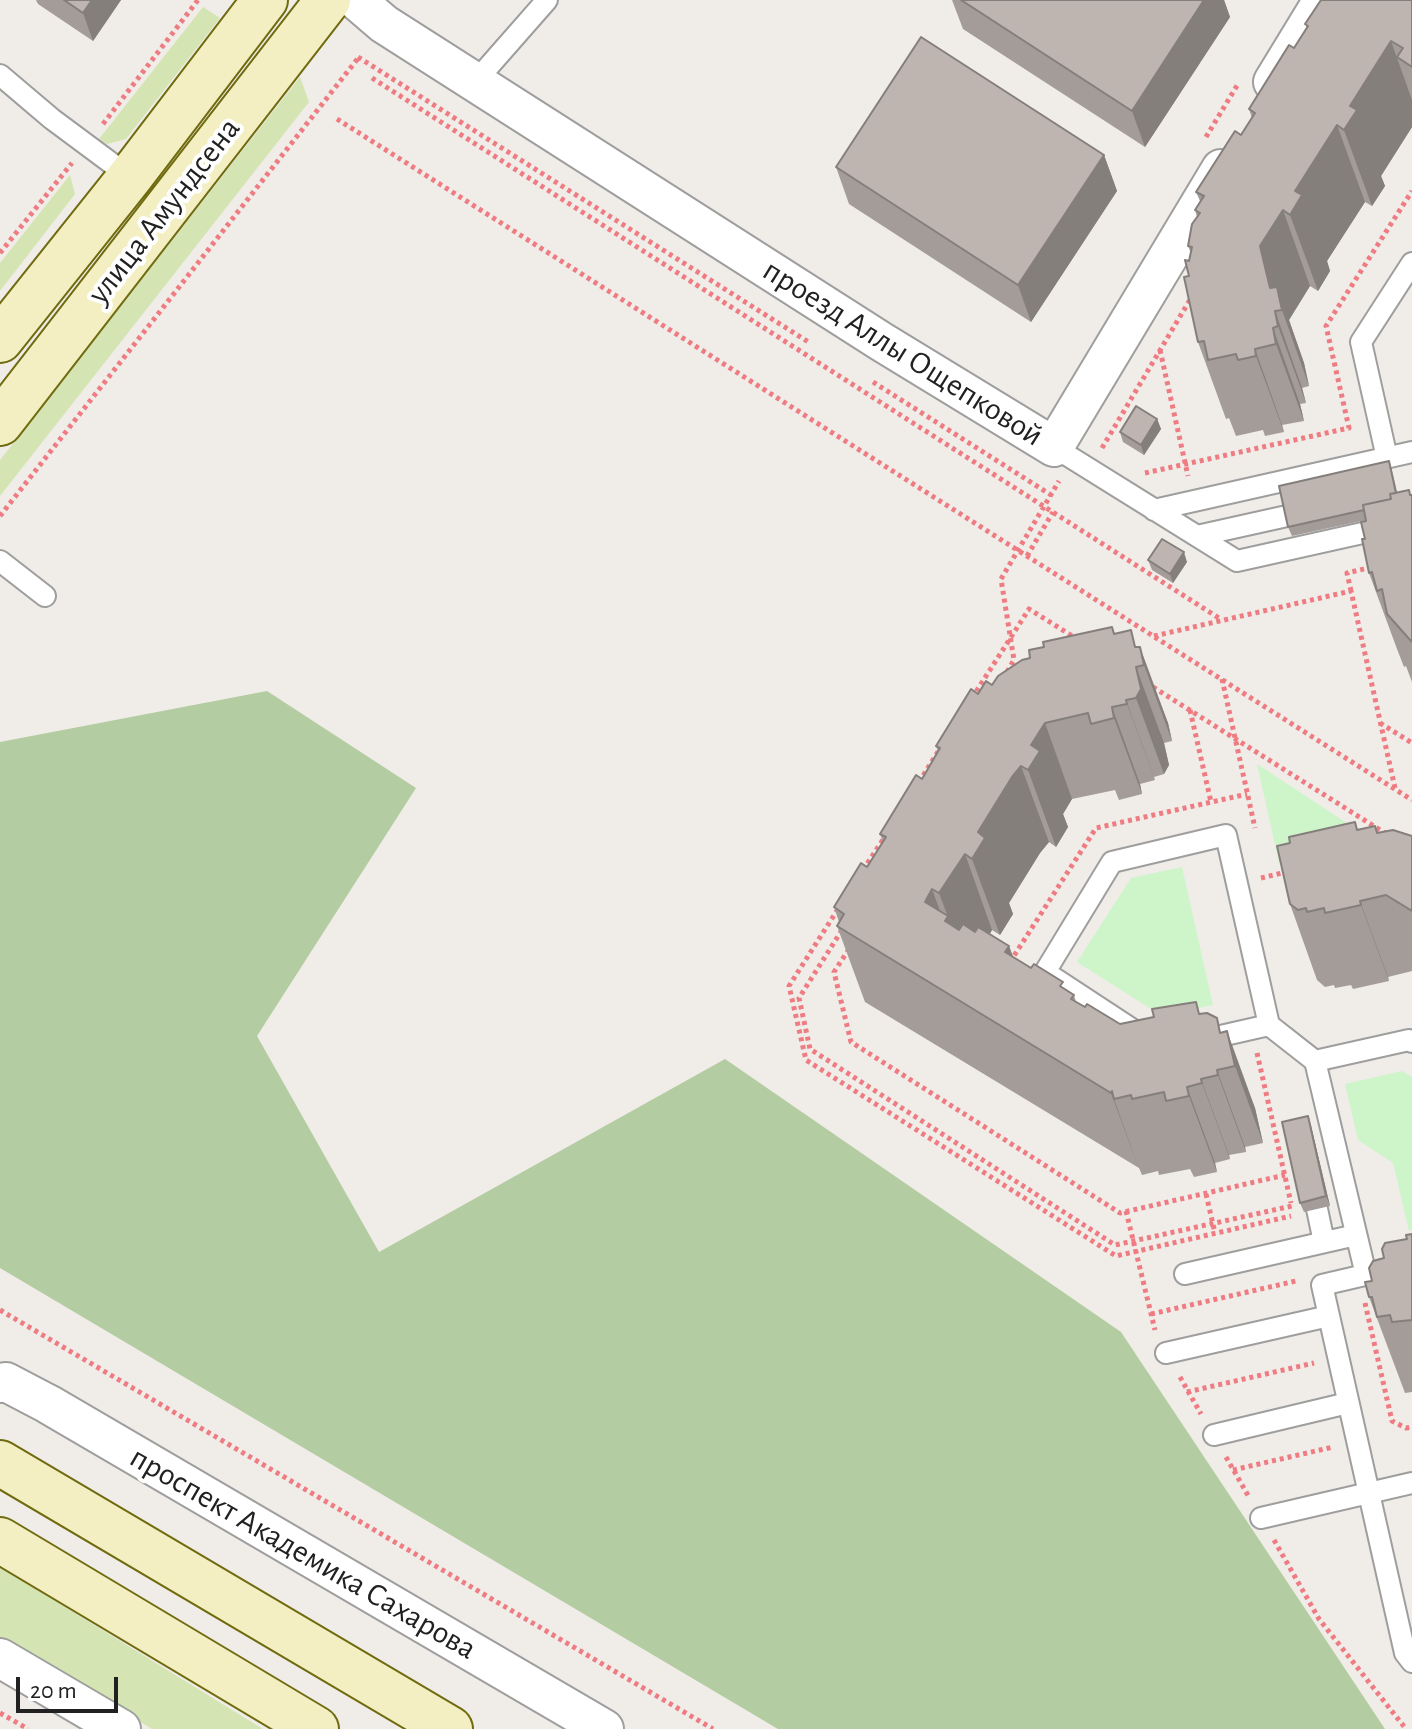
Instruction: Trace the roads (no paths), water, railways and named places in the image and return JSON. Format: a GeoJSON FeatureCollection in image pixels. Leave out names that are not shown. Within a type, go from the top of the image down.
{"type":"FeatureCollection","features":[{"type":"Feature","properties":{"kind":"street","name":"улица Амундсена"},"geometry":{"type":"LineString","coordinates":[[0,340],[265,0]]}},
{"type":"Feature","properties":{"kind":"street","name":"улица Амундсена"},"geometry":{"type":"LineString","coordinates":[[0,423],[328,0]]}},
{"type":"Feature","properties":{"kind":"street","name":"проезд Аллы Ощепковой"},"geometry":{"type":"LineString","coordinates":[[370,12],[882,342],[1072,458],[1250,122],[1323,0]]}},
{"type":"Feature","properties":{"kind":"street","name":"проспект Академика Сахарова"},"geometry":{"type":"LineString","coordinates":[[0,1383],[6,1382],[48,1404],[604,1729]]}},
{"type":"Feature","properties":{"kind":"street"},"geometry":{"type":"LineString","coordinates":[[0,1463],[450,1729]]}},
{"type":"Feature","properties":{"kind":"street"},"geometry":{"type":"LineString","coordinates":[[0,1540],[316,1729]]}},
{"type":"Feature","properties":{"kind":"street"},"geometry":{"type":"LineString","coordinates":[[0,1658],[121,1729]]}},
{"type":"Feature","properties":{"kind":"lane"},"geometry":{"type":"LineString","coordinates":[[475,82],[547,0]]}},
{"type":"Feature","properties":{"kind":"lane"},"geometry":{"type":"LineString","coordinates":[[0,75],[52,119],[130,177]]}},
{"type":"Feature","properties":{"kind":"lane"},"geometry":{"type":"LineString","coordinates":[[1387,458],[1361,342],[1412,263]]}},
{"type":"Feature","properties":{"kind":"lane"},"geometry":{"type":"LineString","coordinates":[[1154,510],[1412,452]]}},
{"type":"Feature","properties":{"kind":"lane"},"geometry":{"type":"LineString","coordinates":[[1072,458],[1237,561],[1412,522]]}},
{"type":"Feature","properties":{"kind":"lane"},"geometry":{"type":"LineString","coordinates":[[1197,536],[1287,516]]}},
{"type":"Feature","properties":{"kind":"lane"},"geometry":{"type":"LineString","coordinates":[[0,561],[45,596]]}},
{"type":"Feature","properties":{"kind":"lane"},"geometry":{"type":"LineString","coordinates":[[1269,1025],[1169,1047],[1045,972],[1112,862],[1226,835],[1269,1025],[1315,1061],[1356,1235],[1362,1276]]}},
{"type":"Feature","properties":{"kind":"lane"},"geometry":{"type":"LineString","coordinates":[[1315,1061],[1409,1040],[1412,1042]]}},
{"type":"Feature","properties":{"kind":"lane"},"geometry":{"type":"LineString","coordinates":[[1317,1209],[1324,1242]]}},
{"type":"Feature","properties":{"kind":"lane"},"geometry":{"type":"LineString","coordinates":[[1185,1274],[1356,1235]]}},
{"type":"Feature","properties":{"kind":"lane"},"geometry":{"type":"LineString","coordinates":[[1412,1264],[1322,1285],[1405,1653],[1412,1662]]}},
{"type":"Feature","properties":{"kind":"lane"},"geometry":{"type":"LineString","coordinates":[[1166,1353],[1329,1316]]}},
{"type":"Feature","properties":{"kind":"lane"},"geometry":{"type":"LineString","coordinates":[[1214,1435],[1348,1403]]}},
{"type":"Feature","properties":{"kind":"lane"},"geometry":{"type":"LineString","coordinates":[[1261,1518],[1412,1483]]}}]}
